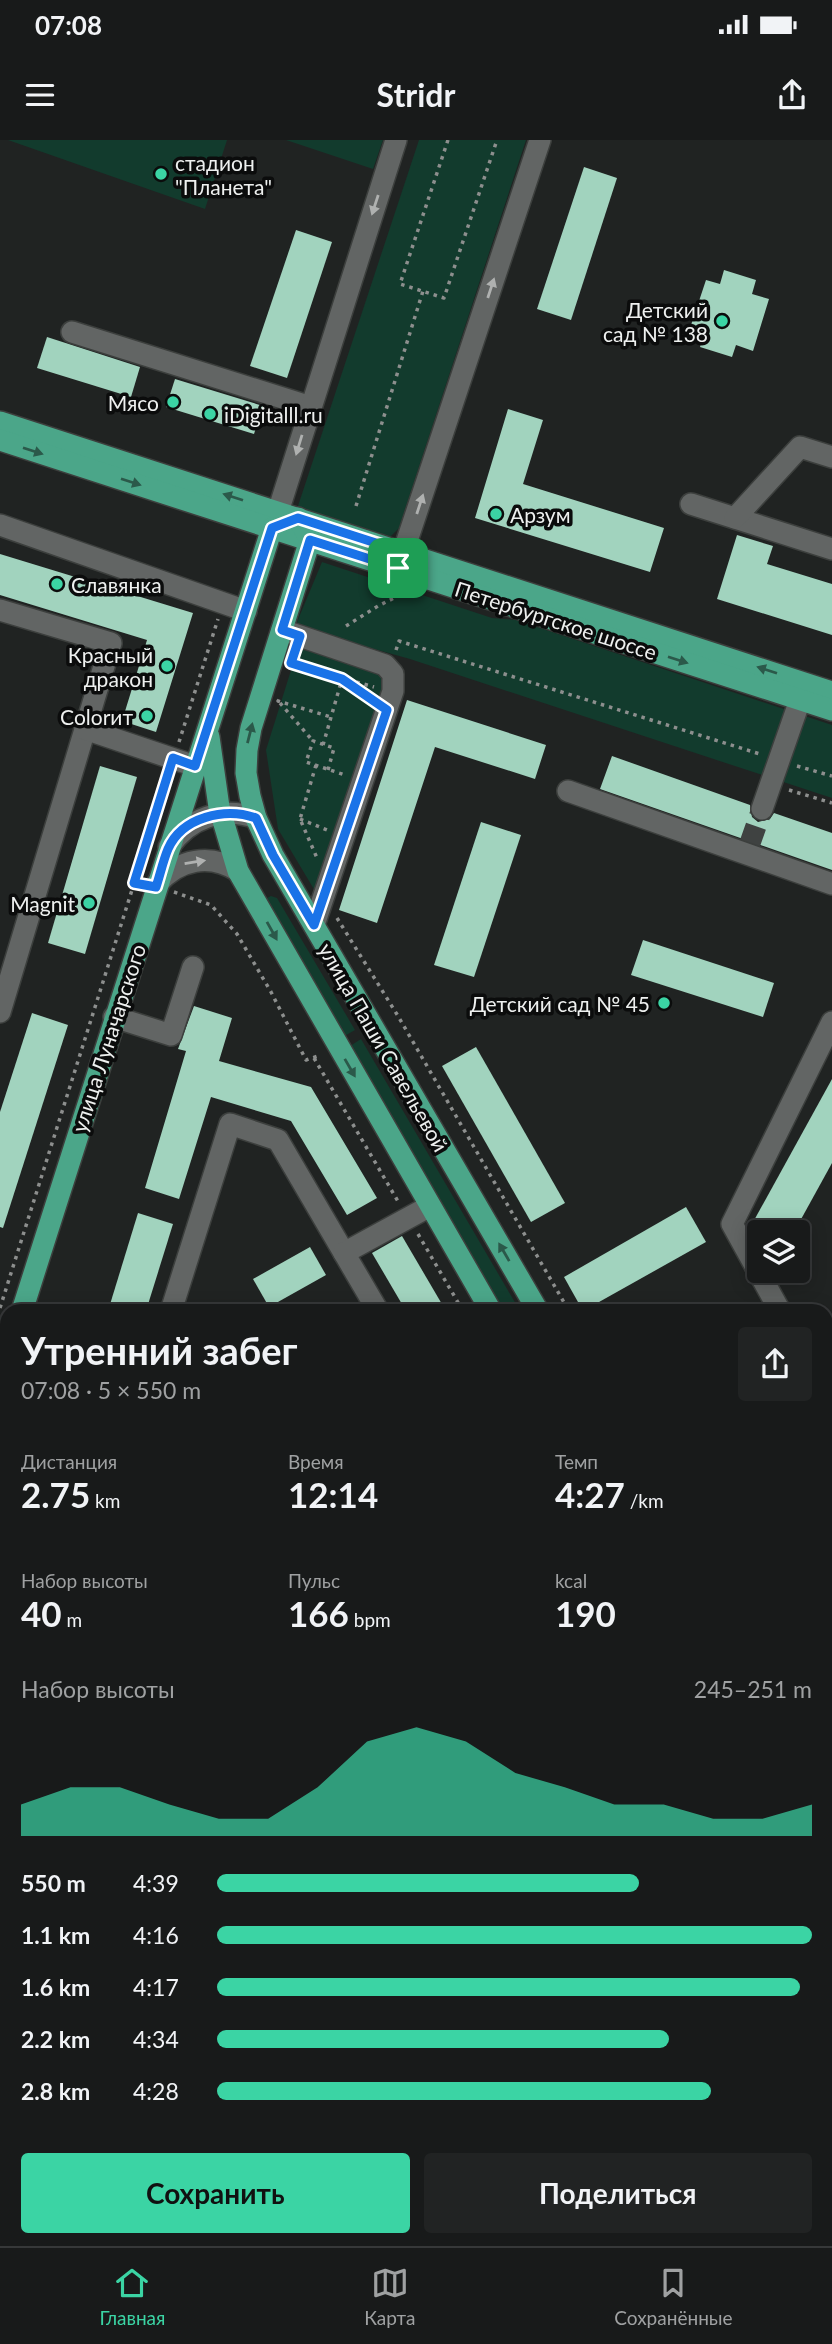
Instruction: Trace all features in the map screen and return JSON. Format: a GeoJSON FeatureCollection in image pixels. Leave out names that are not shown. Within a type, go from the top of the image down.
{"type":"FeatureCollection","features":[{"type":"Feature","properties":{"kind":"main road","name":"Петербургское шоссе"},"geometry":{"type":"LineString","coordinates":[[0,422],[832,710]]}},
{"type":"Feature","properties":{"kind":"main road","name":"Петербургское шоссе"},"geometry":{"type":"LineString","coordinates":[[0,440],[283,519],[310,540],[401,560],[832,692]]}},
{"type":"Feature","properties":{"kind":"main road","name":"улица Паши Савельевой"},"geometry":{"type":"LineString","coordinates":[[195,766],[246,611],[283,519]]}},
{"type":"Feature","properties":{"kind":"main road","name":"улица Паши Савельевой"},"geometry":{"type":"LineString","coordinates":[[310,540],[291,633],[247,746],[247,782],[256,818],[273,855],[534,1304]]}},
{"type":"Feature","properties":{"kind":"main road","name":"улица Паши Савельевой"},"geometry":{"type":"LineString","coordinates":[[209,724],[212,769],[220,814],[238,871],[487,1304]]}},
{"type":"Feature","properties":{"kind":"main road","name":"улица Луначарского"},"geometry":{"type":"LineString","coordinates":[[24,1304],[195,766]]}},
{"type":"Feature","properties":{"kind":"street"},"geometry":{"type":"LineString","coordinates":[[283,519],[311,407],[396,140]]}},
{"type":"Feature","properties":{"kind":"street"},"geometry":{"type":"LineString","coordinates":[[401,560],[540,140]]}},
{"type":"Feature","properties":{"kind":"street"},"geometry":{"type":"LineString","coordinates":[[72,332],[311,407]]}},
{"type":"Feature","properties":{"kind":"street"},"geometry":{"type":"LineString","coordinates":[[735,518],[800,447],[832,457]]}},
{"type":"Feature","properties":{"kind":"street"},"geometry":{"type":"LineString","coordinates":[[691,504],[832,549]]}},
{"type":"Feature","properties":{"kind":"street"},"geometry":{"type":"LineString","coordinates":[[0,525],[246,611]]}},
{"type":"Feature","properties":{"kind":"street"},"geometry":{"type":"LineString","coordinates":[[0,610],[111,643],[0,1012]]}},
{"type":"Feature","properties":{"kind":"street"},"geometry":{"type":"LineString","coordinates":[[291,633],[385,665],[390,691],[363,781],[314,925]]}},
{"type":"Feature","properties":{"kind":"street"},"geometry":{"type":"LineString","coordinates":[[762,809],[800,700]]}},
{"type":"Feature","properties":{"kind":"street"},"geometry":{"type":"LineString","coordinates":[[85,729],[195,766]]}},
{"type":"Feature","properties":{"kind":"street"},"geometry":{"type":"LineString","coordinates":[[568,791],[747,850],[832,884]]}},
{"type":"Feature","properties":{"kind":"street"},"geometry":{"type":"LineString","coordinates":[[168,848],[176,837],[192,824],[220,814],[242,814],[256,818]]}},
{"type":"Feature","properties":{"kind":"street"},"geometry":{"type":"LineString","coordinates":[[156,885],[173,869],[195,861],[218,862],[238,871]]}},
{"type":"Feature","properties":{"kind":"street"},"geometry":{"type":"LineString","coordinates":[[114,1017],[170,1035],[193,967]]}},
{"type":"Feature","properties":{"kind":"street"},"geometry":{"type":"LineString","coordinates":[[776,1304],[732,1224],[832,1022]]}},
{"type":"Feature","properties":{"kind":"street"},"geometry":{"type":"LineString","coordinates":[[173,1304],[230,1124],[278,1140],[375,1304]]}},
{"type":"Feature","properties":{"kind":"street"},"geometry":{"type":"LineString","coordinates":[[344,1253],[430,1206]]}},
{"type":"Feature","properties":{"kind":"path"},"geometry":{"type":"LineString","coordinates":[[449,140],[400,284],[444,298],[498,140]]}},
{"type":"Feature","properties":{"kind":"path"},"geometry":{"type":"LineString","coordinates":[[356,506],[423,291]]}},
{"type":"Feature","properties":{"kind":"path"},"geometry":{"type":"LineString","coordinates":[[346,626],[378,606],[414,589]]}},
{"type":"Feature","properties":{"kind":"path"},"geometry":{"type":"LineString","coordinates":[[1,1304],[218,618]]}},
{"type":"Feature","properties":{"kind":"path"},"geometry":{"type":"LineString","coordinates":[[291,633],[291,663],[390,691]]}},
{"type":"Feature","properties":{"kind":"path"},"geometry":{"type":"LineString","coordinates":[[390,691],[399,641],[832,776]]}},
{"type":"Feature","properties":{"kind":"path"},"geometry":{"type":"LineString","coordinates":[[342,679],[390,691]]}},
{"type":"Feature","properties":{"kind":"path"},"geometry":{"type":"LineString","coordinates":[[323,744],[342,679]]}},
{"type":"Feature","properties":{"kind":"path"},"geometry":{"type":"LineString","coordinates":[[278,702],[282,689]]}},
{"type":"Feature","properties":{"kind":"path"},"geometry":{"type":"LineString","coordinates":[[278,702],[331,716]]}},
{"type":"Feature","properties":{"kind":"path"},"geometry":{"type":"LineString","coordinates":[[278,702],[313,741],[334,748],[328,769]]}},
{"type":"Feature","properties":{"kind":"path"},"geometry":{"type":"LineString","coordinates":[[313,741],[306,762],[363,781]]}},
{"type":"Feature","properties":{"kind":"path"},"geometry":{"type":"LineString","coordinates":[[316,765],[300,819],[320,863]]}},
{"type":"Feature","properties":{"kind":"path"},"geometry":{"type":"LineString","coordinates":[[770,784],[832,803]]}},
{"type":"Feature","properties":{"kind":"path"},"geometry":{"type":"LineString","coordinates":[[300,819],[345,836]]}},
{"type":"Feature","properties":{"kind":"path"},"geometry":{"type":"LineString","coordinates":[[134,883],[156,885],[211,905],[237,934],[306,1060]]}},
{"type":"Feature","properties":{"kind":"path"},"geometry":{"type":"LineString","coordinates":[[329,884],[333,910],[398,1016],[565,1304]]}},
{"type":"Feature","properties":{"kind":"path"},"geometry":{"type":"LineString","coordinates":[[314,1058],[459,1304]]}},
{"type":"Feature","properties":{"kind":"green space","name":"стадион \"Планета\""},"geometry":{"type":"Polygon","coordinates":[[[8,140],[227,140],[205,209],[8,140]]]}},
{"type":"Feature","properties":{"kind":"green space","name":"стадион \"Планета\""},"geometry":{"type":"Polygon","coordinates":[[[286,140],[383,140],[373,169],[286,140]]]}},
{"type":"Feature","properties":{"kind":"green space"},"geometry":{"type":"Polygon","coordinates":[[[419,140],[526,140],[399,528],[391,536],[381,539],[297,509],[419,140]]]}},
{"type":"Feature","properties":{"kind":"green space"},"geometry":{"type":"Polygon","coordinates":[[[322,562],[492,618],[516,620],[832,725],[832,798],[410,659],[303,629],[297,622],[322,562]]]}},
{"type":"Feature","properties":{"kind":"green space"},"geometry":{"type":"Polygon","coordinates":[[[298,648],[382,672],[385,679],[318,896],[278,829],[266,750],[298,648]]]}},
{"type":"Feature","properties":{"kind":"green space"},"geometry":{"type":"Polygon","coordinates":[[[271,896],[277,898],[355,1030],[341,1038],[265,899],[271,896]]]}},
{"type":"Feature","properties":{"kind":"green space"},"geometry":{"type":"Polygon","coordinates":[[[361,1039],[516,1304],[497,1304],[347,1048],[361,1039]]]}},
{"type":"Feature","properties":{"kind":"building"},"geometry":{"type":"Polygon","coordinates":[[[584,167],[617,178],[571,320],[537,309],[584,167]]]}},
{"type":"Feature","properties":{"kind":"building"},"geometry":{"type":"Polygon","coordinates":[[[296,230],[332,242],[287,378],[250,366],[296,230]]]}},
{"type":"Feature","properties":{"kind":"building"},"geometry":{"type":"Polygon","coordinates":[[[724,270],[756,280],[752,294],[769,299],[753,351],[736,345],[732,357],[700,347],[704,335],[689,331],[706,280],[720,284],[724,270]]]}},
{"type":"Feature","properties":{"kind":"building"},"geometry":{"type":"Polygon","coordinates":[[[47,337],[140,367],[131,397],[37,368],[47,337]]]}},
{"type":"Feature","properties":{"kind":"building"},"geometry":{"type":"Polygon","coordinates":[[[175,379],[263,406],[254,434],[166,407],[175,379]]]}},
{"type":"Feature","properties":{"kind":"building"},"geometry":{"type":"Polygon","coordinates":[[[508,409],[543,420],[523,484],[664,528],[650,572],[475,518],[508,409]]]}},
{"type":"Feature","properties":{"kind":"building"},"geometry":{"type":"Polygon","coordinates":[[[737,535],[773,546],[767,564],[832,584],[832,635],[717,599],[737,535]]]}},
{"type":"Feature","properties":{"kind":"building"},"geometry":{"type":"Polygon","coordinates":[[[0,554],[193,613],[156,732],[122,721],[147,640],[0,595],[0,554]]]}},
{"type":"Feature","properties":{"kind":"building"},"geometry":{"type":"Polygon","coordinates":[[[407,700],[546,745],[535,779],[435,747],[377,923],[339,910],[407,700]]]}},
{"type":"Feature","properties":{"kind":"building"},"geometry":{"type":"Polygon","coordinates":[[[612,756],[750,805],[752,817],[758,822],[770,819],[774,813],[832,833],[832,870],[600,789],[612,756]]]}},
{"type":"Feature","properties":{"kind":"building"},"geometry":{"type":"Polygon","coordinates":[[[100,766],[137,777],[85,954],[48,943],[100,766]]]}},
{"type":"Feature","properties":{"kind":"building"},"geometry":{"type":"Polygon","coordinates":[[[481,822],[521,835],[474,977],[434,965],[481,822]]]}},
{"type":"Feature","properties":{"kind":"building"},"geometry":{"type":"Polygon","coordinates":[[[643,940],[774,983],[763,1017],[631,975],[643,940]]]}},
{"type":"Feature","properties":{"kind":"building"},"geometry":{"type":"Polygon","coordinates":[[[194,1006],[232,1018],[219,1061],[311,1087],[377,1198],[347,1215],[291,1121],[211,1097],[179,1199],[145,1188],[186,1051],[178,1049],[194,1006]]]}},
{"type":"Feature","properties":{"kind":"building"},"geometry":{"type":"Polygon","coordinates":[[[32,1013],[68,1025],[3,1228],[0,1227],[0,1112],[32,1013]]]}},
{"type":"Feature","properties":{"kind":"building"},"geometry":{"type":"Polygon","coordinates":[[[476,1047],[565,1203],[531,1222],[442,1066],[476,1047]]]}},
{"type":"Feature","properties":{"kind":"building"},"geometry":{"type":"Polygon","coordinates":[[[832,1079],[832,1163],[801,1220],[754,1220],[832,1079]]]}},
{"type":"Feature","properties":{"kind":"building"},"geometry":{"type":"Polygon","coordinates":[[[686,1207],[706,1242],[595,1304],[579,1304],[564,1277],[686,1207]]]}},
{"type":"Feature","properties":{"kind":"building"},"geometry":{"type":"Polygon","coordinates":[[[138,1213],[173,1224],[148,1304],[110,1304],[138,1213]]]}},
{"type":"Feature","properties":{"kind":"building"},"geometry":{"type":"Polygon","coordinates":[[[402,1236],[442,1304],[402,1304],[372,1253],[402,1236]]]}},
{"type":"Feature","properties":{"kind":"building"},"geometry":{"type":"Polygon","coordinates":[[[310,1247],[326,1275],[274,1304],[267,1304],[253,1279],[310,1247]]]}},
{"type":"Feature","properties":{"kind":"tunnel"},"geometry":{"type":"LineString","coordinates":[[749,846],[762,809]]}},
{"type":"Feature","properties":{"kind":"place","name":"стадион \"Планета\""},"geometry":{"type":"Point","coordinates":[161,174]}},
{"type":"Feature","properties":{"kind":"place","name":"Детский сад № 138"},"geometry":{"type":"Point","coordinates":[722,321]}},
{"type":"Feature","properties":{"kind":"place","name":"Мясо"},"geometry":{"type":"Point","coordinates":[173,402]}},
{"type":"Feature","properties":{"kind":"place","name":"iDigitalll.ru"},"geometry":{"type":"Point","coordinates":[210,414]}},
{"type":"Feature","properties":{"kind":"place","name":"Арзум"},"geometry":{"type":"Point","coordinates":[496,514]}},
{"type":"Feature","properties":{"kind":"place","name":"Славянка"},"geometry":{"type":"Point","coordinates":[57,584]}},
{"type":"Feature","properties":{"kind":"place","name":"Красный дракон"},"geometry":{"type":"Point","coordinates":[167,666]}},
{"type":"Feature","properties":{"kind":"place","name":"Colorит"},"geometry":{"type":"Point","coordinates":[147,716]}},
{"type":"Feature","properties":{"kind":"place","name":"Magnit"},"geometry":{"type":"Point","coordinates":[89,903]}},
{"type":"Feature","properties":{"kind":"place","name":"Детский сад № 45"},"geometry":{"type":"Point","coordinates":[664,1003]}},
{"type":"Feature","properties":{"kind":"route"},"geometry":{"type":"LineString","coordinates":[[298,518],[404,552],[398,568],[310,540],[282,630],[300,636],[291,663],[342,679],[387,710],[314,925],[273,855],[256,818],[246,814],[220,814],[192,824],[176,837],[168,848],[156,887],[134,883],[173,758],[195,766],[272,528],[298,518]]}}]}
